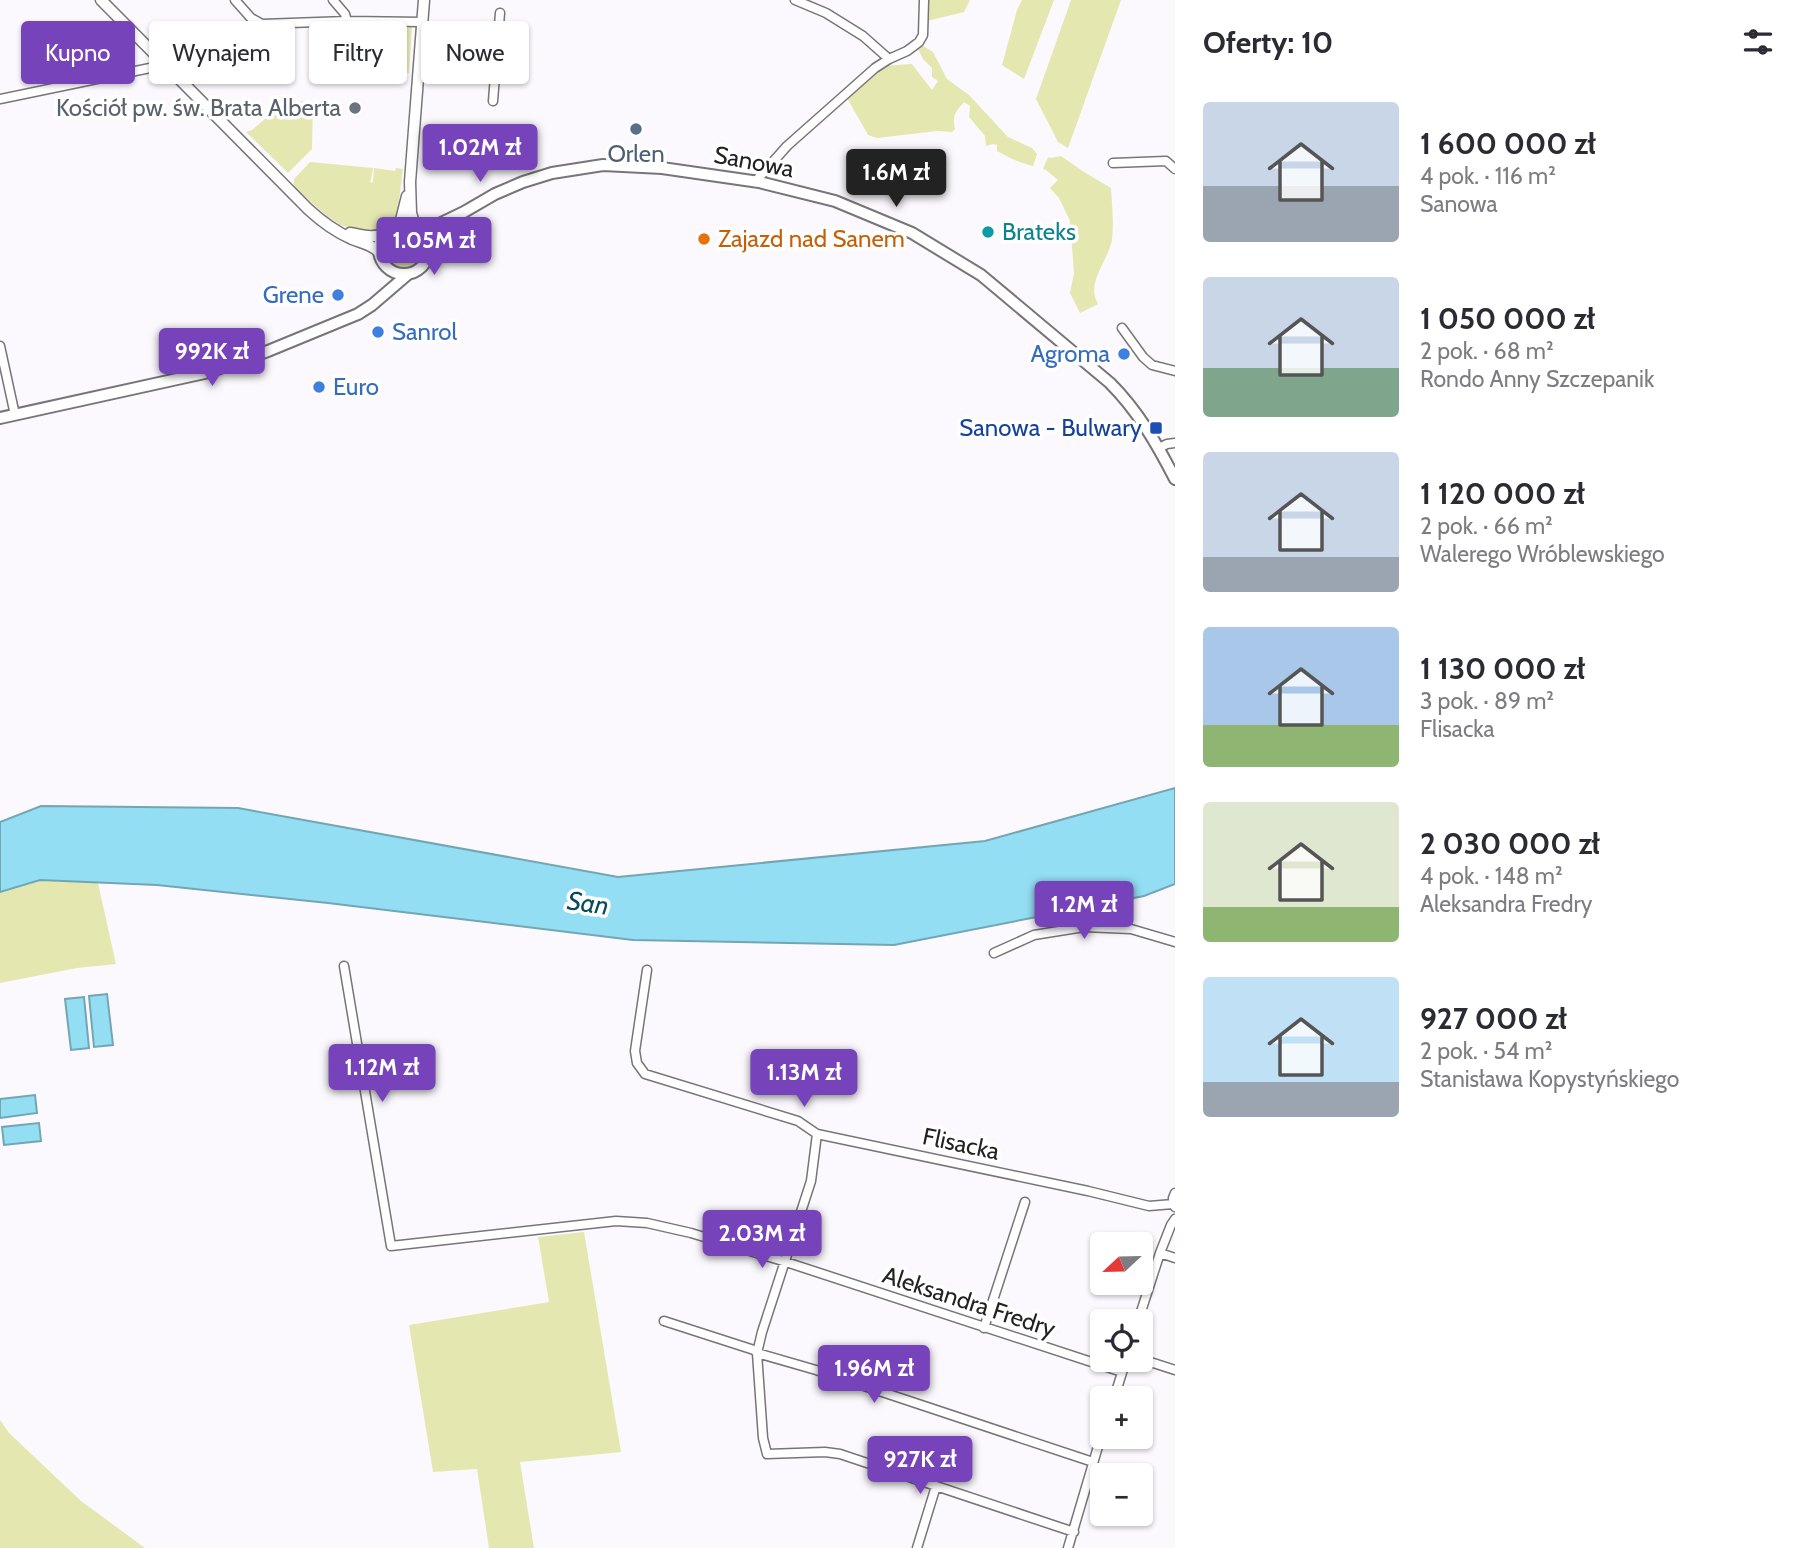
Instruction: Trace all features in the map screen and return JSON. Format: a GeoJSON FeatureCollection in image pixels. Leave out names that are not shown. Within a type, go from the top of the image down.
{"type":"FeatureCollection","features":[{"type":"Feature","properties":{"kind":"main road","name":"Sanowa"},"geometry":{"type":"LineString","coordinates":[[464,212],[495,194],[552,173],[603,165],[662,168],[755,182],[835,201],[912,233],[981,275],[1110,383],[1134,409],[1175,479]]}},
{"type":"Feature","properties":{"kind":"main road"},"geometry":{"type":"LineString","coordinates":[[417,228],[433,227],[464,212]]}},
{"type":"Feature","properties":{"kind":"main road"},"geometry":{"type":"LineString","coordinates":[[429,246],[438,233],[464,212]]}},
{"type":"Feature","properties":{"kind":"main road"},"geometry":{"type":"LineString","coordinates":[[0,418],[223,368],[351,317],[368,308],[407,275],[421,269],[426,263],[429,246],[426,237],[417,228],[407,224],[397,225],[384,233],[379,252],[389,275],[382,296]]}},
{"type":"Feature","properties":{"kind":"main road"},"geometry":{"type":"LineString","coordinates":[[386,268],[396,274],[407,275]]}},
{"type":"Feature","properties":{"kind":"street"},"geometry":{"type":"LineString","coordinates":[[101,0],[149,48]]}},
{"type":"Feature","properties":{"kind":"street"},"geometry":{"type":"LineString","coordinates":[[235,0],[251,18],[262,24],[309,22]]}},
{"type":"Feature","properties":{"kind":"street"},"geometry":{"type":"LineString","coordinates":[[333,0],[345,14],[347,21]]}},
{"type":"Feature","properties":{"kind":"street"},"geometry":{"type":"LineString","coordinates":[[422,21],[424,0]]}},
{"type":"Feature","properties":{"kind":"street"},"geometry":{"type":"LineString","coordinates":[[795,0],[826,13],[863,36],[889,59]]}},
{"type":"Feature","properties":{"kind":"street"},"geometry":{"type":"LineString","coordinates":[[755,182],[787,146],[875,68],[919,42],[923,35],[923,0]]}},
{"type":"Feature","properties":{"kind":"street"},"geometry":{"type":"LineString","coordinates":[[499,21],[500,13]]}},
{"type":"Feature","properties":{"kind":"street"},"geometry":{"type":"LineString","coordinates":[[417,228],[411,212],[410,182],[421,40]]}},
{"type":"Feature","properties":{"kind":"street"},"geometry":{"type":"LineString","coordinates":[[0,99],[149,68]]}},
{"type":"Feature","properties":{"kind":"street"},"geometry":{"type":"LineString","coordinates":[[185,84],[307,209],[336,230],[379,252]]}},
{"type":"Feature","properties":{"kind":"street"},"geometry":{"type":"LineString","coordinates":[[493,102],[494,84]]}},
{"type":"Feature","properties":{"kind":"street"},"geometry":{"type":"LineString","coordinates":[[1113,163],[1166,161],[1175,169]]}},
{"type":"Feature","properties":{"kind":"street"},"geometry":{"type":"LineString","coordinates":[[397,225],[401,220],[410,182]]}},
{"type":"Feature","properties":{"kind":"street"},"geometry":{"type":"LineString","coordinates":[[336,230],[370,237],[384,233]]}},
{"type":"Feature","properties":{"kind":"street"},"geometry":{"type":"LineString","coordinates":[[1122,328],[1143,358],[1153,365],[1175,371]]}},
{"type":"Feature","properties":{"kind":"street"},"geometry":{"type":"LineString","coordinates":[[0,346],[15,415]]}},
{"type":"Feature","properties":{"kind":"street"},"geometry":{"type":"LineString","coordinates":[[1159,448],[1175,443]]}},
{"type":"Feature","properties":{"kind":"street"},"geometry":{"type":"LineString","coordinates":[[994,953],[1034,935],[1084,927],[1130,929],[1175,942]]}},
{"type":"Feature","properties":{"kind":"street","name":"Aleksandra Fredry"},"geometry":{"type":"LineString","coordinates":[[344,966],[391,1246],[622,1221],[669,1227],[786,1262],[1090,1362]]}},
{"type":"Feature","properties":{"kind":"street","name":"Flisacka"},"geometry":{"type":"LineString","coordinates":[[647,970],[635,1051],[637,1063],[645,1074],[798,1121],[817,1135],[1149,1206],[1174,1206]]}},
{"type":"Feature","properties":{"kind":"street"},"geometry":{"type":"LineString","coordinates":[[817,1135],[811,1181],[757,1353],[763,1438],[767,1454],[840,1454],[1073,1532]]}},
{"type":"Feature","properties":{"kind":"street"},"geometry":{"type":"LineString","coordinates":[[1174,1206],[1175,1193]]}},
{"type":"Feature","properties":{"kind":"street"},"geometry":{"type":"LineString","coordinates":[[984,1328],[1024,1202]]}},
{"type":"Feature","properties":{"kind":"street"},"geometry":{"type":"LineString","coordinates":[[1142,1309],[1160,1253],[1175,1219]]}},
{"type":"Feature","properties":{"kind":"street"},"geometry":{"type":"LineString","coordinates":[[1160,1253],[1175,1258]]}},
{"type":"Feature","properties":{"kind":"street"},"geometry":{"type":"LineString","coordinates":[[664,1321],[1093,1462]]}},
{"type":"Feature","properties":{"kind":"street"},"geometry":{"type":"LineString","coordinates":[[1153,1363],[1175,1370]]}},
{"type":"Feature","properties":{"kind":"street"},"geometry":{"type":"LineString","coordinates":[[1118,1386],[1122,1372]]}},
{"type":"Feature","properties":{"kind":"street"},"geometry":{"type":"LineString","coordinates":[[1068,1548],[1097,1449]]}},
{"type":"Feature","properties":{"kind":"street"},"geometry":{"type":"LineString","coordinates":[[917,1548],[936,1486]]}},
{"type":"Feature","properties":{"kind":"green space"},"geometry":{"type":"Polygon","coordinates":[[[928,0],[970,0],[964,12],[927,21],[928,0]]]}},
{"type":"Feature","properties":{"kind":"green space"},"geometry":{"type":"Polygon","coordinates":[[[1022,0],[1054,0],[1024,79],[1002,65],[1022,0]]]}},
{"type":"Feature","properties":{"kind":"green space"},"geometry":{"type":"Polygon","coordinates":[[[1071,0],[1121,0],[1068,148],[1058,142],[1036,99],[1071,0]]]}},
{"type":"Feature","properties":{"kind":"green space"},"geometry":{"type":"Polygon","coordinates":[[[407,27],[412,27],[409,73],[407,73],[407,27]]]}},
{"type":"Feature","properties":{"kind":"green space"},"geometry":{"type":"Polygon","coordinates":[[[920,44],[933,52],[947,79],[969,95],[1008,137],[1032,148],[1037,154],[1033,166],[997,151],[997,145],[986,146],[985,136],[969,117],[970,106],[964,102],[955,114],[955,129],[952,132],[937,131],[877,138],[868,135],[847,98],[883,66],[912,64],[932,90],[938,81],[932,77],[932,68],[918,49],[920,44]]]}},
{"type":"Feature","properties":{"kind":"green space"},"geometry":{"type":"Polygon","coordinates":[[[313,101],[312,149],[288,173],[246,132],[285,102],[313,101]]]}},
{"type":"Feature","properties":{"kind":"green space"},"geometry":{"type":"Polygon","coordinates":[[[1061,156],[1111,188],[1112,239],[1094,288],[1098,304],[1080,313],[1070,293],[1074,273],[1070,221],[1059,198],[1050,188],[1058,180],[1043,169],[1048,157],[1061,156]]]}},
{"type":"Feature","properties":{"kind":"green space"},"geometry":{"type":"Polygon","coordinates":[[[310,162],[373,168],[371,183],[374,168],[395,171],[396,168],[403,169],[397,217],[374,232],[340,225],[294,187],[294,179],[310,162]]]}},
{"type":"Feature","properties":{"kind":"green space"},"geometry":{"type":"Polygon","coordinates":[[[404,229],[412,230],[418,235],[423,241],[423,257],[418,263],[412,268],[404,269],[396,268],[390,263],[385,257],[384,249],[385,241],[390,235],[396,230],[404,229]]]}},
{"type":"Feature","properties":{"kind":"green space"},"geometry":{"type":"Polygon","coordinates":[[[40,880],[98,883],[116,964],[77,968],[0,983],[0,892],[40,880]]]}},
{"type":"Feature","properties":{"kind":"green space"},"geometry":{"type":"Polygon","coordinates":[[[584,1232],[621,1452],[520,1462],[534,1548],[489,1548],[477,1469],[433,1472],[409,1325],[549,1302],[538,1237],[584,1232]]]}},
{"type":"Feature","properties":{"kind":"green space"},"geometry":{"type":"Polygon","coordinates":[[[0,1420],[9,1433],[81,1501],[145,1548],[0,1548],[0,1420]]]}},
{"type":"Feature","properties":{"kind":"water","name":"San"},"geometry":{"type":"Polygon","coordinates":[[[1175,788],[1175,884],[1144,896],[894,945],[633,940],[157,885],[40,880],[0,892],[0,822],[41,806],[238,808],[618,877],[985,841],[1175,788]]]}},
{"type":"Feature","properties":{"kind":"water"},"geometry":{"type":"Polygon","coordinates":[[[107,994],[113,1045],[94,1047],[89,996],[107,994]]]}},
{"type":"Feature","properties":{"kind":"water"},"geometry":{"type":"Polygon","coordinates":[[[84,997],[89,1048],[71,1050],[65,999],[84,997]]]}},
{"type":"Feature","properties":{"kind":"water"},"geometry":{"type":"Polygon","coordinates":[[[35,1095],[37,1113],[0,1118],[0,1099],[35,1095]]]}},
{"type":"Feature","properties":{"kind":"water"},"geometry":{"type":"Polygon","coordinates":[[[39,1123],[41,1141],[4,1145],[2,1127],[39,1123]]]}},
{"type":"Feature","properties":{"kind":"place","name":"Kościół pw. św. Brata Alberta"},"geometry":{"type":"Point","coordinates":[355,108]}},
{"type":"Feature","properties":{"kind":"place","name":"Orlen"},"geometry":{"type":"Point","coordinates":[636,129]}},
{"type":"Feature","properties":{"kind":"place","name":"Brateks"},"geometry":{"type":"Point","coordinates":[988,232]}},
{"type":"Feature","properties":{"kind":"place","name":"Zajazd nad Sanem"},"geometry":{"type":"Point","coordinates":[704,239]}},
{"type":"Feature","properties":{"kind":"place","name":"Grene"},"geometry":{"type":"Point","coordinates":[338,295]}},
{"type":"Feature","properties":{"kind":"place","name":"Sanrol"},"geometry":{"type":"Point","coordinates":[378,332]}},
{"type":"Feature","properties":{"kind":"place","name":"Agroma"},"geometry":{"type":"Point","coordinates":[1124,354]}},
{"type":"Feature","properties":{"kind":"place","name":"Euro"},"geometry":{"type":"Point","coordinates":[319,387]}},
{"type":"Feature","properties":{"kind":"place","name":"Sanowa - Bulwary"},"geometry":{"type":"Point","coordinates":[1156,428]}}]}
